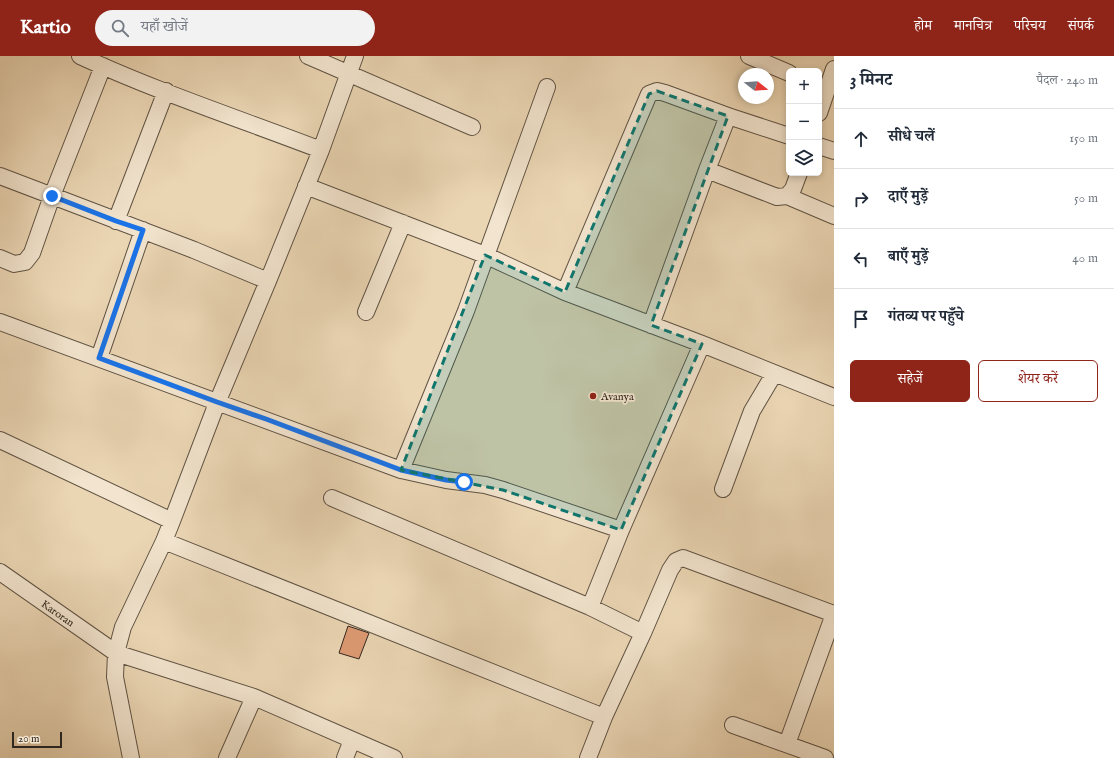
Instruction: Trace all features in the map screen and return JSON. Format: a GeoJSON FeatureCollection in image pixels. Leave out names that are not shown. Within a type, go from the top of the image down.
{"type":"FeatureCollection","features":[{"type":"Feature","properties":{"kind":"street"},"geometry":{"type":"LineString","coordinates":[[80,56],[166,91],[321,150]]}},
{"type":"Feature","properties":{"kind":"street"},"geometry":{"type":"LineString","coordinates":[[308,56],[472,127]]}},
{"type":"Feature","properties":{"kind":"street"},"geometry":{"type":"LineString","coordinates":[[131,758],[115,677],[116,653],[123,627],[164,541],[217,402],[321,150],[355,56]]}},
{"type":"Feature","properties":{"kind":"street"},"geometry":{"type":"LineString","coordinates":[[749,56],[786,72]]}},
{"type":"Feature","properties":{"kind":"street"},"geometry":{"type":"LineString","coordinates":[[0,258],[14,264],[25,262],[32,253],[52,196],[103,66]]}},
{"type":"Feature","properties":{"kind":"street"},"geometry":{"type":"LineString","coordinates":[[822,104],[829,80]]}},
{"type":"Feature","properties":{"kind":"street"},"geometry":{"type":"LineString","coordinates":[[401,470],[466,311],[547,87]]}},
{"type":"Feature","properties":{"kind":"street"},"geometry":{"type":"LineString","coordinates":[[116,221],[166,91]]}},
{"type":"Feature","properties":{"kind":"street"},"geometry":{"type":"LineString","coordinates":[[565,292],[649,94],[657,91],[661,92],[786,135]]}},
{"type":"Feature","properties":{"kind":"street"},"geometry":{"type":"LineString","coordinates":[[651,325],[728,116]]}},
{"type":"Feature","properties":{"kind":"street"},"geometry":{"type":"LineString","coordinates":[[822,147],[834,151]]}},
{"type":"Feature","properties":{"kind":"street"},"geometry":{"type":"LineString","coordinates":[[707,170],[777,197],[787,196],[834,216]]}},
{"type":"Feature","properties":{"kind":"street"},"geometry":{"type":"LineString","coordinates":[[0,176],[143,230],[268,281]]}},
{"type":"Feature","properties":{"kind":"street"},"geometry":{"type":"LineString","coordinates":[[787,196],[793,189],[798,176]]}},
{"type":"Feature","properties":{"kind":"street"},"geometry":{"type":"LineString","coordinates":[[306,186],[485,255],[565,292],[702,344],[834,397]]}},
{"type":"Feature","properties":{"kind":"street"},"geometry":{"type":"LineString","coordinates":[[366,312],[403,223]]}},
{"type":"Feature","properties":{"kind":"street"},"geometry":{"type":"LineString","coordinates":[[99,358],[143,230]]}},
{"type":"Feature","properties":{"kind":"street"},"geometry":{"type":"LineString","coordinates":[[0,322],[401,470],[446,480],[484,485],[503,490],[621,530]]}},
{"type":"Feature","properties":{"kind":"street"},"geometry":{"type":"LineString","coordinates":[[590,607],[621,530],[702,344]]}},
{"type":"Feature","properties":{"kind":"street"},"geometry":{"type":"LineString","coordinates":[[722,489],[752,411],[774,374]]}},
{"type":"Feature","properties":{"kind":"street"},"geometry":{"type":"LineString","coordinates":[[0,440],[172,521]]}},
{"type":"Feature","properties":{"kind":"street"},"geometry":{"type":"LineString","coordinates":[[332,498],[590,607],[643,633]]}},
{"type":"Feature","properties":{"kind":"street"},"geometry":{"type":"LineString","coordinates":[[164,541],[604,717]]}},
{"type":"Feature","properties":{"kind":"street"},"geometry":{"type":"LineString","coordinates":[[588,758],[604,717],[670,570],[676,561],[683,558],[834,614],[787,744]]}},
{"type":"Feature","properties":{"kind":"street","name":"Karoran"},"geometry":{"type":"LineString","coordinates":[[0,572],[116,653],[254,697],[394,758]]}},
{"type":"Feature","properties":{"kind":"street"},"geometry":{"type":"LineString","coordinates":[[227,758],[254,697]]}},
{"type":"Feature","properties":{"kind":"street"},"geometry":{"type":"LineString","coordinates":[[733,725],[825,758]]}},
{"type":"Feature","properties":{"kind":"street"},"geometry":{"type":"LineString","coordinates":[[345,758],[352,740]]}},
{"type":"Feature","properties":{"kind":"highlighted area"},"geometry":{"type":"Polygon","coordinates":[[[657,91],[665,93],[728,116],[651,325],[702,344],[621,530],[503,490],[401,470],[485,255],[565,292],[649,94],[657,91]]]}},
{"type":"Feature","properties":{"kind":"building"},"geometry":{"type":"Polygon","coordinates":[[[348,626],[369,633],[359,659],[339,653],[348,626]]]}},
{"type":"Feature","properties":{"kind":"place","name":"Avanya"},"geometry":{"type":"Point","coordinates":[593,396]}},
{"type":"Feature","properties":{"kind":"route"},"geometry":{"type":"LineString","coordinates":[[52,196],[143,230],[99,358],[401,470],[446,480],[464,482]]}}]}
